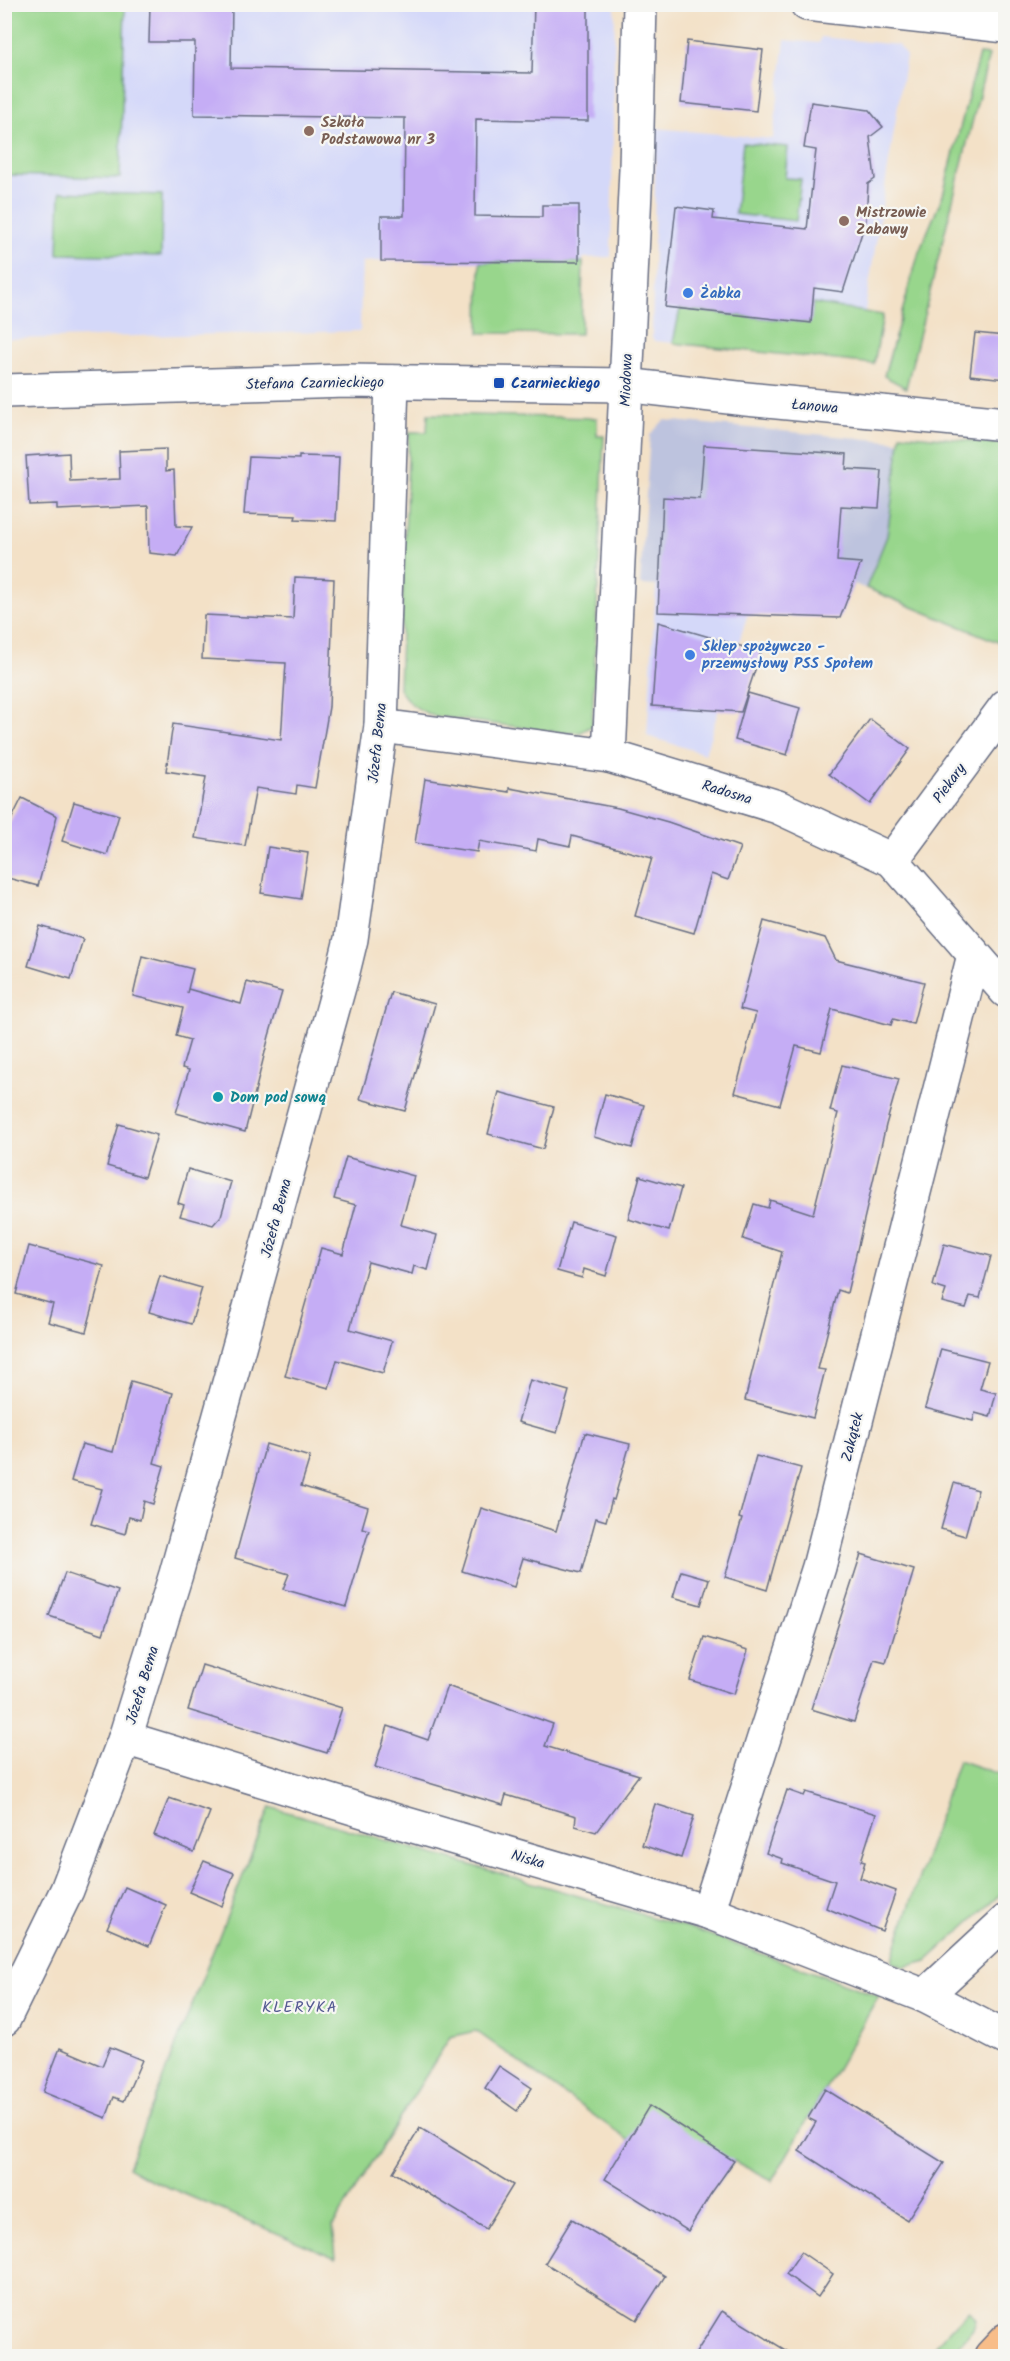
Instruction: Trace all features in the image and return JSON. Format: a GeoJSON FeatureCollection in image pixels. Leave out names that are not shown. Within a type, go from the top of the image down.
{"type":"FeatureCollection","features":[{"type":"Feature","properties":{"kind":"main road"},"geometry":{"type":"LineString","coordinates":[[991,2356],[1005,2340]]}},
{"type":"Feature","properties":{"kind":"street","name":"Miodowa"},"geometry":{"type":"LineString","coordinates":[[609,756],[636,169],[640,4]]}},
{"type":"Feature","properties":{"kind":"street"},"geometry":{"type":"LineString","coordinates":[[807,4],[1005,26]]}},
{"type":"Feature","properties":{"kind":"street","name":"Stefana Czarnieckiego"},"geometry":{"type":"LineString","coordinates":[[4,391],[347,381],[625,385]]}},
{"type":"Feature","properties":{"kind":"street","name":"Józefa Bema"},"geometry":{"type":"LineString","coordinates":[[4,2019],[67,1890],[125,1738],[176,1574],[351,939],[381,726],[392,382]]}},
{"type":"Feature","properties":{"kind":"street","name":"Łanowa"},"geometry":{"type":"LineString","coordinates":[[625,385],[1005,424]]}},
{"type":"Feature","properties":{"kind":"street","name":"Piekary"},"geometry":{"type":"LineString","coordinates":[[892,860],[1005,706]]}},
{"type":"Feature","properties":{"kind":"street","name":"Radosna"},"geometry":{"type":"LineString","coordinates":[[381,726],[609,756],[778,807],[892,860],[1005,991]]}},
{"type":"Feature","properties":{"kind":"street","name":"Zakątek"},"geometry":{"type":"LineString","coordinates":[[708,1912],[819,1567],[974,955]]}},
{"type":"Feature","properties":{"kind":"street","name":"Niska"},"geometry":{"type":"LineString","coordinates":[[125,1738],[708,1912],[925,1996],[1005,2038]]}},
{"type":"Feature","properties":{"kind":"street"},"geometry":{"type":"LineString","coordinates":[[925,1996],[1005,1921]]}},
{"type":"Feature","properties":{"kind":"shaded area","name":"Szkoła Podstawowa nr 3"},"geometry":{"type":"Polygon","coordinates":[[[4,5],[615,5],[611,257],[583,258],[581,334],[479,333],[480,262],[381,261],[362,262],[360,331],[5,339],[4,5]]]}},
{"type":"Feature","properties":{"kind":"shaded area"},"geometry":{"type":"Polygon","coordinates":[[[821,37],[898,45],[906,56],[858,354],[852,361],[654,341],[652,338],[656,128],[773,139],[785,40],[819,43],[821,37]]]}},
{"type":"Feature","properties":{"kind":"shaded area"},"geometry":{"type":"Polygon","coordinates":[[[664,420],[900,442],[901,434],[1005,444],[1005,645],[854,584],[849,595],[640,585],[650,435],[664,420]]]}},
{"type":"Feature","properties":{"kind":"shaded area"},"geometry":{"type":"Polygon","coordinates":[[[656,585],[755,590],[705,754],[647,736],[656,585]]]}},
{"type":"Feature","properties":{"kind":"green space"},"geometry":{"type":"Polygon","coordinates":[[[12,5],[125,5],[120,178],[7,175],[12,5]]]}},
{"type":"Feature","properties":{"kind":"green space"},"geometry":{"type":"Polygon","coordinates":[[[979,54],[989,55],[906,388],[884,376],[919,252],[943,195],[979,54]]]}},
{"type":"Feature","properties":{"kind":"green space"},"geometry":{"type":"Polygon","coordinates":[[[743,143],[788,147],[785,178],[801,179],[796,221],[735,214],[743,143]]]}},
{"type":"Feature","properties":{"kind":"green space"},"geometry":{"type":"Polygon","coordinates":[[[60,192],[162,195],[161,256],[58,254],[60,192]]]}},
{"type":"Feature","properties":{"kind":"green space"},"geometry":{"type":"Polygon","coordinates":[[[480,262],[583,262],[581,334],[479,333],[480,262]]]}},
{"type":"Feature","properties":{"kind":"green space"},"geometry":{"type":"Polygon","coordinates":[[[813,303],[883,315],[874,364],[673,343],[680,309],[810,323],[813,303]]]}},
{"type":"Feature","properties":{"kind":"green space"},"geometry":{"type":"Polygon","coordinates":[[[428,414],[597,418],[597,436],[604,436],[592,726],[581,732],[564,733],[433,716],[413,705],[399,688],[409,432],[427,432],[428,414]]]}},
{"type":"Feature","properties":{"kind":"green space"},"geometry":{"type":"Polygon","coordinates":[[[901,434],[1005,444],[1005,645],[866,588],[887,536],[901,434]]]}},
{"type":"Feature","properties":{"kind":"green space"},"geometry":{"type":"Polygon","coordinates":[[[958,1760],[1005,1776],[1005,1890],[927,1961],[904,1967],[891,1962],[958,1760]]]}},
{"type":"Feature","properties":{"kind":"green space"},"geometry":{"type":"Polygon","coordinates":[[[270,1807],[693,1929],[879,1996],[772,2181],[734,2161],[711,2192],[627,2139],[476,2031],[450,2037],[333,2226],[336,2258],[151,2180],[128,2167],[270,1807]]]}},
{"type":"Feature","properties":{"kind":"green space"},"geometry":{"type":"Polygon","coordinates":[[[969,2310],[976,2319],[973,2329],[950,2356],[926,2356],[969,2310]]]}},
{"type":"Feature","properties":{"kind":"building"},"geometry":{"type":"Polygon","coordinates":[[[150,4],[232,4],[231,68],[532,73],[534,4],[588,4],[588,121],[476,119],[475,216],[542,217],[542,205],[579,205],[579,262],[381,261],[381,216],[404,216],[405,118],[194,115],[195,42],[149,42],[150,4]]]}},
{"type":"Feature","properties":{"kind":"building"},"geometry":{"type":"Polygon","coordinates":[[[687,41],[763,50],[756,111],[681,103],[687,41]]]}},
{"type":"Feature","properties":{"kind":"building"},"geometry":{"type":"Polygon","coordinates":[[[811,102],[869,110],[883,127],[870,137],[875,179],[868,184],[866,220],[843,292],[814,288],[811,323],[665,307],[676,206],[714,211],[713,219],[807,229],[816,150],[804,148],[811,102]]]}},
{"type":"Feature","properties":{"kind":"building"},"geometry":{"type":"Polygon","coordinates":[[[975,333],[1005,336],[1005,379],[970,375],[975,333]]]}},
{"type":"Feature","properties":{"kind":"building"},"geometry":{"type":"Polygon","coordinates":[[[704,445],[847,454],[846,469],[882,471],[879,508],[841,506],[837,561],[861,563],[840,618],[658,612],[663,497],[700,499],[704,445]]]}},
{"type":"Feature","properties":{"kind":"building"},"geometry":{"type":"Polygon","coordinates":[[[166,449],[166,471],[174,470],[176,526],[192,527],[177,556],[149,553],[148,506],[57,510],[57,504],[29,505],[26,456],[69,453],[70,481],[120,479],[119,451],[166,449]]]}},
{"type":"Feature","properties":{"kind":"building"},"geometry":{"type":"Polygon","coordinates":[[[299,456],[339,457],[336,521],[295,519],[296,516],[244,514],[249,457],[299,459],[299,456]]]}},
{"type":"Feature","properties":{"kind":"building"},"geometry":{"type":"Polygon","coordinates":[[[295,577],[334,579],[329,707],[315,788],[297,785],[296,794],[256,788],[245,846],[195,838],[206,777],[166,771],[173,724],[281,740],[286,663],[202,659],[204,615],[293,619],[295,577]]]}},
{"type":"Feature","properties":{"kind":"building"},"geometry":{"type":"Polygon","coordinates":[[[658,622],[761,652],[741,712],[652,706],[658,622]]]}},
{"type":"Feature","properties":{"kind":"building"},"geometry":{"type":"Polygon","coordinates":[[[748,693],[800,708],[787,755],[735,740],[748,693]]]}},
{"type":"Feature","properties":{"kind":"building"},"geometry":{"type":"Polygon","coordinates":[[[870,719],[910,749],[870,804],[829,774],[870,719]]]}},
{"type":"Feature","properties":{"kind":"building"},"geometry":{"type":"Polygon","coordinates":[[[425,779],[509,792],[509,788],[618,808],[668,822],[740,847],[728,880],[711,874],[694,933],[635,916],[652,858],[572,836],[570,846],[538,839],[536,851],[479,841],[477,852],[415,843],[425,779]]]}},
{"type":"Feature","properties":{"kind":"building"},"geometry":{"type":"Polygon","coordinates":[[[22,798],[57,816],[38,886],[4,877],[4,834],[22,798]]]}},
{"type":"Feature","properties":{"kind":"building"},"geometry":{"type":"Polygon","coordinates":[[[74,802],[119,815],[107,855],[62,841],[74,802]]]}},
{"type":"Feature","properties":{"kind":"building"},"geometry":{"type":"Polygon","coordinates":[[[268,847],[308,853],[301,899],[261,893],[268,847]]]}},
{"type":"Feature","properties":{"kind":"building"},"geometry":{"type":"Polygon","coordinates":[[[764,921],[825,938],[836,960],[924,982],[913,1024],[893,1019],[891,1025],[832,1009],[821,1052],[796,1046],[780,1105],[735,1093],[756,1013],[740,1009],[764,921]]]}},
{"type":"Feature","properties":{"kind":"building"},"geometry":{"type":"Polygon","coordinates":[[[40,926],[83,939],[71,979],[28,966],[40,926]]]}},
{"type":"Feature","properties":{"kind":"building"},"geometry":{"type":"Polygon","coordinates":[[[142,956],[193,969],[188,989],[241,1004],[247,982],[282,992],[245,1132],[176,1113],[189,1070],[182,1068],[190,1040],[176,1036],[183,1008],[133,996],[142,956]]]}},
{"type":"Feature","properties":{"kind":"building"},"geometry":{"type":"Polygon","coordinates":[[[391,992],[435,1004],[405,1111],[360,1099],[391,992]]]}},
{"type":"Feature","properties":{"kind":"building"},"geometry":{"type":"Polygon","coordinates":[[[842,1065],[899,1079],[847,1293],[838,1290],[818,1369],[825,1370],[813,1418],[745,1400],[782,1252],[743,1239],[754,1204],[768,1208],[770,1200],[813,1214],[838,1113],[830,1111],[842,1065]]]}},
{"type":"Feature","properties":{"kind":"building"},"geometry":{"type":"Polygon","coordinates":[[[499,1092],[554,1107],[543,1149],[488,1134],[499,1092]]]}},
{"type":"Feature","properties":{"kind":"building"},"geometry":{"type":"Polygon","coordinates":[[[605,1094],[644,1105],[632,1148],[594,1137],[605,1094]]]}},
{"type":"Feature","properties":{"kind":"building"},"geometry":{"type":"Polygon","coordinates":[[[119,1124],[157,1135],[144,1177],[107,1166],[119,1124]]]}},
{"type":"Feature","properties":{"kind":"building"},"geometry":{"type":"Polygon","coordinates":[[[346,1157],[414,1176],[401,1225],[437,1235],[428,1270],[414,1266],[412,1274],[368,1262],[350,1329],[392,1341],[383,1373],[337,1360],[329,1388],[285,1376],[321,1248],[343,1254],[356,1205],[334,1199],[346,1157]]]}},
{"type":"Feature","properties":{"kind":"building"},"geometry":{"type":"Polygon","coordinates":[[[188,1169],[231,1182],[221,1216],[213,1225],[180,1216],[184,1205],[178,1203],[188,1169]]]}},
{"type":"Feature","properties":{"kind":"building"},"geometry":{"type":"Polygon","coordinates":[[[640,1176],[681,1188],[669,1231],[628,1219],[640,1176]]]}},
{"type":"Feature","properties":{"kind":"building"},"geometry":{"type":"Polygon","coordinates":[[[571,1222],[617,1235],[606,1276],[584,1269],[582,1278],[557,1271],[571,1222]]]}},
{"type":"Feature","properties":{"kind":"building"},"geometry":{"type":"Polygon","coordinates":[[[944,1244],[991,1256],[980,1298],[970,1296],[966,1308],[942,1302],[946,1290],[933,1286],[944,1244]]]}},
{"type":"Feature","properties":{"kind":"building"},"geometry":{"type":"Polygon","coordinates":[[[29,1246],[104,1266],[86,1332],[48,1322],[53,1304],[16,1294],[29,1246]]]}},
{"type":"Feature","properties":{"kind":"building"},"geometry":{"type":"Polygon","coordinates":[[[160,1276],[202,1288],[191,1324],[149,1312],[160,1276]]]}},
{"type":"Feature","properties":{"kind":"building"},"geometry":{"type":"Polygon","coordinates":[[[941,1349],[988,1361],[980,1389],[996,1393],[990,1417],[975,1413],[973,1421],[925,1408],[941,1349]]]}},
{"type":"Feature","properties":{"kind":"building"},"geometry":{"type":"Polygon","coordinates":[[[530,1380],[569,1391],[557,1433],[518,1422],[530,1380]]]}},
{"type":"Feature","properties":{"kind":"building"},"geometry":{"type":"Polygon","coordinates":[[[131,1381],[173,1393],[154,1463],[164,1466],[153,1504],[144,1501],[140,1520],[129,1517],[125,1534],[91,1524],[102,1489],[71,1481],[82,1444],[113,1452],[131,1381]]]}},
{"type":"Feature","properties":{"kind":"building"},"geometry":{"type":"Polygon","coordinates":[[[585,1433],[630,1444],[606,1521],[596,1518],[581,1573],[523,1558],[514,1587],[462,1571],[481,1508],[556,1531],[585,1433]]]}},
{"type":"Feature","properties":{"kind":"building"},"geometry":{"type":"Polygon","coordinates":[[[266,1444],[310,1457],[301,1486],[368,1507],[362,1528],[369,1530],[346,1607],[283,1589],[289,1574],[235,1558],[266,1444]]]}},
{"type":"Feature","properties":{"kind":"building"},"geometry":{"type":"Polygon","coordinates":[[[756,1456],[801,1468],[767,1590],[725,1577],[742,1519],[739,1518],[756,1456]]]}},
{"type":"Feature","properties":{"kind":"building"},"geometry":{"type":"Polygon","coordinates":[[[954,1483],[978,1490],[965,1536],[941,1529],[954,1483]]]}},
{"type":"Feature","properties":{"kind":"building"},"geometry":{"type":"Polygon","coordinates":[[[861,1554],[914,1570],[886,1662],[874,1659],[854,1722],[811,1709],[861,1554]]]}},
{"type":"Feature","properties":{"kind":"building"},"geometry":{"type":"Polygon","coordinates":[[[681,1571],[709,1579],[701,1605],[673,1597],[681,1571]]]}},
{"type":"Feature","properties":{"kind":"building"},"geometry":{"type":"Polygon","coordinates":[[[65,1573],[118,1591],[103,1634],[49,1616],[65,1573]]]}},
{"type":"Feature","properties":{"kind":"building"},"geometry":{"type":"Polygon","coordinates":[[[704,1637],[748,1650],[734,1694],[690,1680],[704,1637]]]}},
{"type":"Feature","properties":{"kind":"building"},"geometry":{"type":"Polygon","coordinates":[[[202,1665],[342,1708],[327,1753],[188,1710],[202,1665]]]}},
{"type":"Feature","properties":{"kind":"building"},"geometry":{"type":"Polygon","coordinates":[[[447,1686],[553,1724],[545,1746],[639,1775],[596,1832],[575,1826],[576,1816],[506,1795],[503,1805],[375,1767],[388,1726],[428,1740],[447,1686]]]}},
{"type":"Feature","properties":{"kind":"building"},"geometry":{"type":"Polygon","coordinates":[[[787,1790],[804,1796],[806,1792],[876,1814],[861,1861],[865,1862],[860,1878],[896,1891],[882,1931],[826,1908],[835,1881],[782,1863],[783,1859],[766,1853],[787,1790]]]}},
{"type":"Feature","properties":{"kind":"building"},"geometry":{"type":"Polygon","coordinates":[[[169,1798],[210,1812],[194,1852],[154,1835],[169,1798]]]}},
{"type":"Feature","properties":{"kind":"building"},"geometry":{"type":"Polygon","coordinates":[[[655,1804],[694,1816],[681,1858],[642,1845],[655,1804]]]}},
{"type":"Feature","properties":{"kind":"building"},"geometry":{"type":"Polygon","coordinates":[[[204,1861],[234,1873],[222,1906],[189,1892],[204,1861]]]}},
{"type":"Feature","properties":{"kind":"building"},"geometry":{"type":"Polygon","coordinates":[[[125,1887],[166,1905],[149,1946],[107,1928],[125,1887]]]}},
{"type":"Feature","properties":{"kind":"building"},"geometry":{"type":"Polygon","coordinates":[[[110,2047],[142,2060],[124,2101],[114,2097],[106,2118],[43,2092],[60,2048],[102,2066],[110,2047]]]}},
{"type":"Feature","properties":{"kind":"building"},"geometry":{"type":"Polygon","coordinates":[[[499,2066],[532,2088],[517,2111],[485,2088],[499,2066]]]}},
{"type":"Feature","properties":{"kind":"building"},"geometry":{"type":"Polygon","coordinates":[[[825,2089],[944,2163],[907,2220],[799,2151],[816,2122],[808,2118],[825,2089]]]}},
{"type":"Feature","properties":{"kind":"building"},"geometry":{"type":"Polygon","coordinates":[[[649,2106],[734,2161],[688,2231],[605,2179],[649,2106]]]}},
{"type":"Feature","properties":{"kind":"building"},"geometry":{"type":"Polygon","coordinates":[[[420,2128],[513,2185],[486,2229],[393,2172],[420,2128]]]}},
{"type":"Feature","properties":{"kind":"building"},"geometry":{"type":"Polygon","coordinates":[[[572,2219],[665,2276],[637,2320],[545,2263],[572,2219]]]}},
{"type":"Feature","properties":{"kind":"building"},"geometry":{"type":"Polygon","coordinates":[[[801,2252],[833,2274],[818,2297],[786,2274],[801,2252]]]}},
{"type":"Feature","properties":{"kind":"building"},"geometry":{"type":"Polygon","coordinates":[[[722,2311],[795,2356],[694,2356],[722,2311]]]}},
{"type":"Feature","properties":{"kind":"place","name":"Szkoła Podstawowa nr 3"},"geometry":{"type":"Point","coordinates":[309,131]}},
{"type":"Feature","properties":{"kind":"place","name":"Mistrzowie Zabawy"},"geometry":{"type":"Point","coordinates":[844,221]}},
{"type":"Feature","properties":{"kind":"place","name":"Żabka"},"geometry":{"type":"Point","coordinates":[688,293]}},
{"type":"Feature","properties":{"kind":"place","name":"Czarnieckiego"},"geometry":{"type":"Point","coordinates":[499,383]}},
{"type":"Feature","properties":{"kind":"place","name":"Sklep spożywczo - przemysłowy PSS Społem"},"geometry":{"type":"Point","coordinates":[690,655]}},
{"type":"Feature","properties":{"kind":"place","name":"Dom pod sową"},"geometry":{"type":"Point","coordinates":[218,1097]}},
{"type":"Feature","properties":{"kind":"district","name":"KLERYKA"},"geometry":{"type":"Point","coordinates":[300,2006]}}]}
